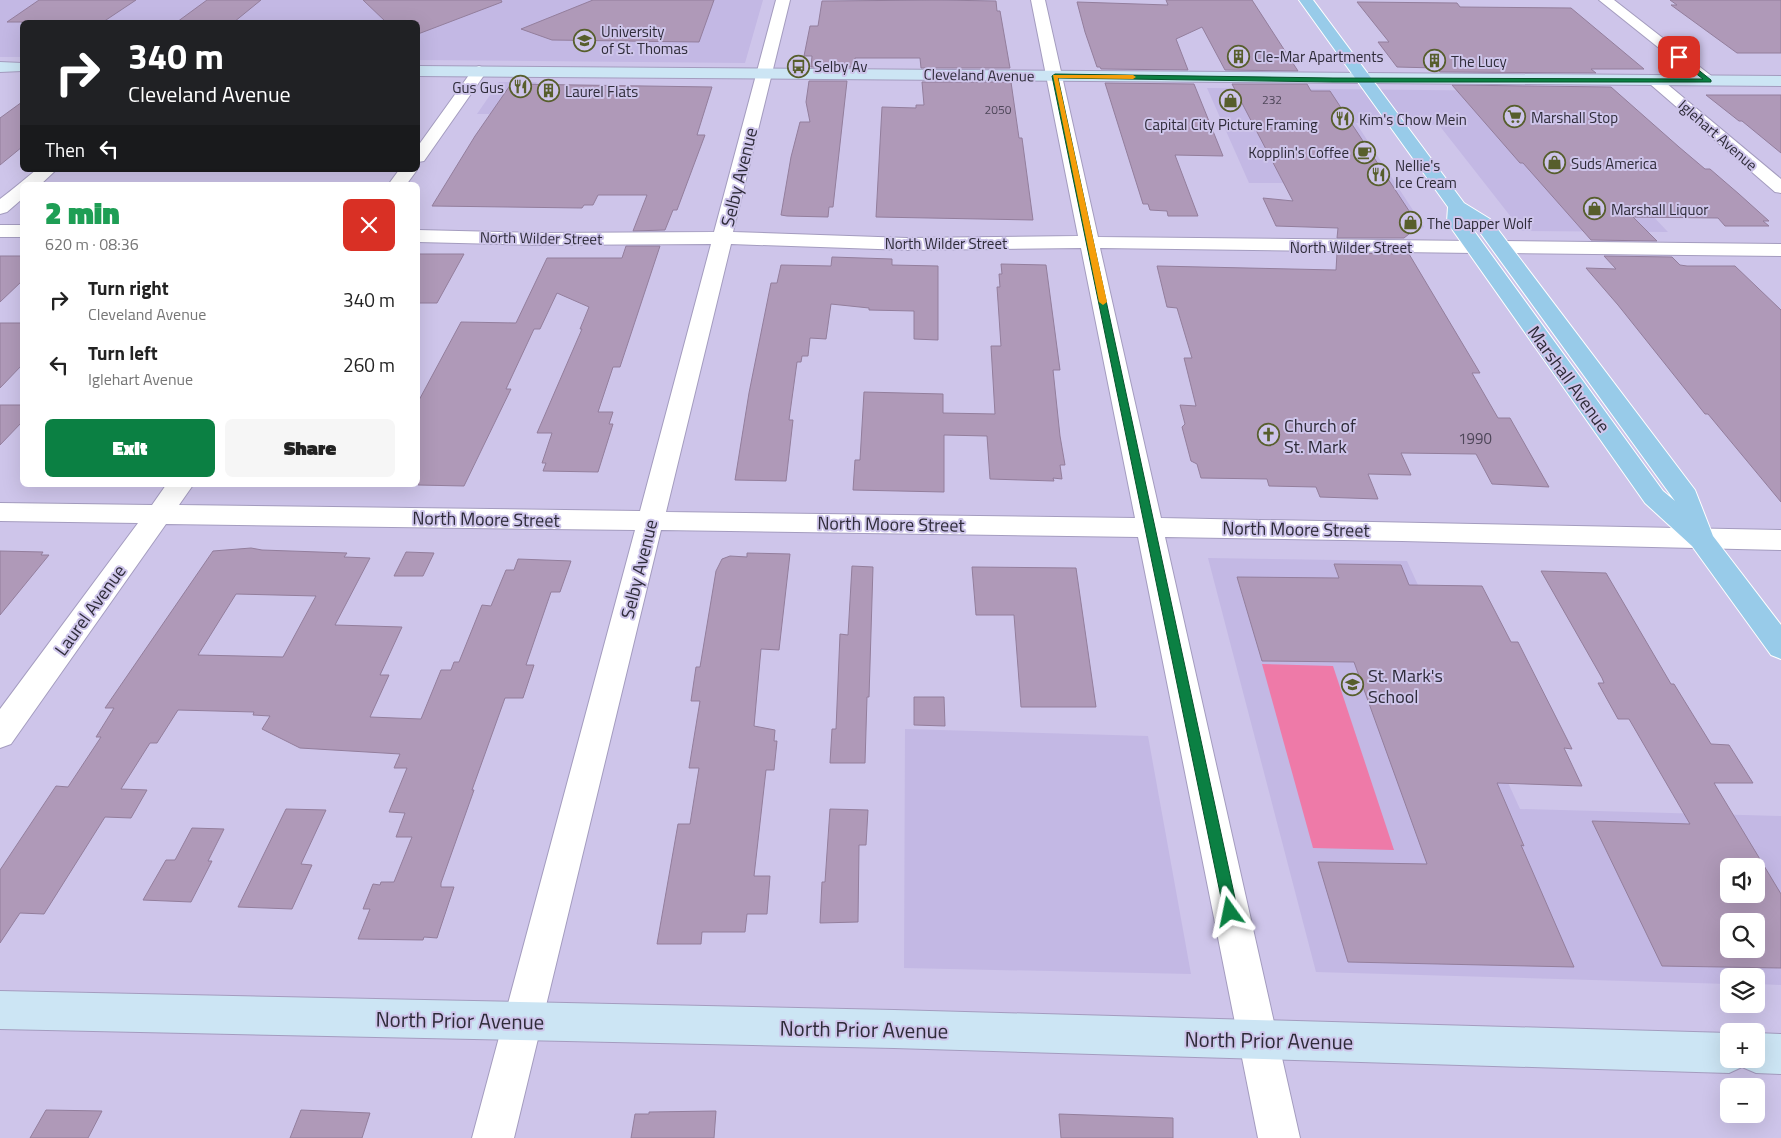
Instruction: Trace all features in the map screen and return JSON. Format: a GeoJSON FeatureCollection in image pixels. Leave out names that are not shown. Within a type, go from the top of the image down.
{"type":"FeatureCollection","features":[{"type":"Feature","properties":{"kind":"main road","name":"Marshall Avenue"},"geometry":{"type":"LineString","coordinates":[[1306,0],[1457,207],[1483,223],[1686,496],[1702,539]]}},
{"type":"Feature","properties":{"kind":"main road","name":"Marshall Avenue"},"geometry":{"type":"LineString","coordinates":[[1457,207],[1456,222],[1654,497],[1702,539],[1781,647]]}},
{"type":"Feature","properties":{"kind":"street","name":"Selby Avenue"},"geometry":{"type":"LineString","coordinates":[[493,1138],[784,0]]}},
{"type":"Feature","properties":{"kind":"street"},"geometry":{"type":"LineString","coordinates":[[1038,0],[1279,1138]]}},
{"type":"Feature","properties":{"kind":"street","name":"Iglehart Avenue"},"geometry":{"type":"LineString","coordinates":[[1606,0],[1709,81]]}},
{"type":"Feature","properties":{"kind":"street"},"geometry":{"type":"LineString","coordinates":[[0,67],[20,67]]}},
{"type":"Feature","properties":{"kind":"street","name":"Cleveland Avenue"},"geometry":{"type":"LineString","coordinates":[[420,71],[1363,80],[1781,81]]}},
{"type":"Feature","properties":{"kind":"street"},"geometry":{"type":"LineString","coordinates":[[420,154],[479,71]]}},
{"type":"Feature","properties":{"kind":"street","name":"Iglehart Avenue"},"geometry":{"type":"LineString","coordinates":[[1655,81],[1781,188]]}},
{"type":"Feature","properties":{"kind":"street"},"geometry":{"type":"LineString","coordinates":[[33,182],[45,172]]}},
{"type":"Feature","properties":{"kind":"street"},"geometry":{"type":"LineString","coordinates":[[0,208],[20,192]]}},
{"type":"Feature","properties":{"kind":"street"},"geometry":{"type":"LineString","coordinates":[[0,231],[20,231]]}},
{"type":"Feature","properties":{"kind":"street","name":"North Wilder Street"},"geometry":{"type":"LineString","coordinates":[[420,236],[539,239],[724,238],[907,244],[1090,243],[1474,247]]}},
{"type":"Feature","properties":{"kind":"street"},"geometry":{"type":"LineString","coordinates":[[1501,247],[1781,250]]}},
{"type":"Feature","properties":{"kind":"street","name":"Laurel Avenue"},"geometry":{"type":"LineString","coordinates":[[0,734],[179,487]]}},
{"type":"Feature","properties":{"kind":"street","name":"North Moore Street"},"geometry":{"type":"LineString","coordinates":[[0,512],[1402,531],[1781,540]]}},
{"type":"Feature","properties":{"kind":"street","name":"North Prior Avenue"},"geometry":{"type":"LineString","coordinates":[[0,1010],[914,1030],[1720,1053]]}},
{"type":"Feature","properties":{"kind":"street"},"geometry":{"type":"LineString","coordinates":[[1765,1053],[1781,1054]]}},
{"type":"Feature","properties":{"kind":"shaded area","name":"University of St. Thomas"},"geometry":{"type":"Polygon","coordinates":[[[0,0],[763,0],[745,63],[420,60],[420,20],[20,20],[20,57],[0,57],[0,0]]]}},
{"type":"Feature","properties":{"kind":"shaded area"},"geometry":{"type":"Polygon","coordinates":[[[499,82],[537,82],[517,114],[477,114],[499,82]]]}},
{"type":"Feature","properties":{"kind":"shaded area"},"geometry":{"type":"Polygon","coordinates":[[[1207,88],[1534,91],[1668,232],[1522,231],[1439,125],[1356,123],[1424,227],[1421,229],[1341,228],[1316,183],[1249,183],[1207,88]]]}},
{"type":"Feature","properties":{"kind":"shaded area","name":"St. Mark's School"},"geometry":{"type":"Polygon","coordinates":[[[1208,558],[1407,561],[1520,809],[1781,816],[1781,985],[1765,984],[1765,968],[1720,968],[1720,984],[1316,972],[1208,558]]]}},
{"type":"Feature","properties":{"kind":"shaded area"},"geometry":{"type":"Polygon","coordinates":[[[1262,664],[1333,666],[1394,850],[1313,848],[1262,664]]]}},
{"type":"Feature","properties":{"kind":"shaded area"},"geometry":{"type":"Polygon","coordinates":[[[905,729],[1148,736],[1191,974],[904,968],[905,729]]]}},
{"type":"Feature","properties":{"kind":"building"},"geometry":{"type":"Polygon","coordinates":[[[39,0],[136,0],[106,20],[20,20],[20,22],[7,22],[39,0]]]}},
{"type":"Feature","properties":{"kind":"building"},"geometry":{"type":"Polygon","coordinates":[[[207,0],[261,0],[236,20],[180,20],[207,0]]]}},
{"type":"Feature","properties":{"kind":"building"},"geometry":{"type":"Polygon","coordinates":[[[363,0],[501,0],[502,2],[420,33],[420,20],[384,20],[363,0]]]}},
{"type":"Feature","properties":{"kind":"building"},"geometry":{"type":"Polygon","coordinates":[[[593,0],[714,0],[699,42],[552,40],[521,29],[593,0]]]}},
{"type":"Feature","properties":{"kind":"building"},"geometry":{"type":"Polygon","coordinates":[[[1166,0],[1252,0],[1298,71],[1225,70],[1202,27],[1176,39],[1188,70],[1101,69],[1097,67],[1077,2],[1168,5],[1166,0]]]}},
{"type":"Feature","properties":{"kind":"building"},"geometry":{"type":"Polygon","coordinates":[[[1670,0],[1781,0],[1781,53],[1737,53],[1671,5],[1677,5],[1670,0]]]}},
{"type":"Feature","properties":{"kind":"building"},"geometry":{"type":"Polygon","coordinates":[[[822,1],[996,1],[997,11],[1000,11],[1010,68],[921,68],[920,58],[855,58],[855,67],[811,67],[812,56],[804,56],[810,26],[818,26],[822,1]]]}},
{"type":"Feature","properties":{"kind":"building"},"geometry":{"type":"Polygon","coordinates":[[[1357,2],[1457,3],[1460,7],[1571,8],[1644,69],[1591,69],[1596,73],[1440,72],[1436,68],[1397,67],[1378,42],[1389,42],[1357,2]]]}},
{"type":"Feature","properties":{"kind":"building"},"geometry":{"type":"Polygon","coordinates":[[[809,81],[847,81],[833,207],[829,207],[828,217],[781,215],[791,157],[800,122],[810,122],[806,102],[809,81]]]}},
{"type":"Feature","properties":{"kind":"building"},"geometry":{"type":"Polygon","coordinates":[[[922,82],[1011,82],[1019,138],[1022,138],[1033,220],[876,217],[882,107],[916,108],[916,105],[924,105],[922,82]]]}},
{"type":"Feature","properties":{"kind":"building"},"geometry":{"type":"Polygon","coordinates":[[[1105,83],[1194,84],[1223,156],[1175,155],[1198,216],[1168,216],[1167,211],[1150,210],[1148,204],[1143,204],[1105,83]]]}},
{"type":"Feature","properties":{"kind":"building"},"geometry":{"type":"Polygon","coordinates":[[[511,84],[712,87],[697,135],[705,135],[677,210],[673,210],[665,230],[633,231],[647,195],[598,195],[593,205],[584,205],[582,208],[432,206],[475,136],[511,84]]]}},
{"type":"Feature","properties":{"kind":"building"},"geometry":{"type":"Polygon","coordinates":[[[1232,84],[1307,84],[1311,91],[1330,91],[1419,226],[1404,238],[1337,238],[1338,228],[1276,226],[1263,198],[1293,201],[1232,84]]]}},
{"type":"Feature","properties":{"kind":"building"},"geometry":{"type":"Polygon","coordinates":[[[1452,85],[1611,87],[1705,169],[1710,169],[1739,194],[1769,221],[1763,221],[1769,226],[1725,226],[1718,218],[1633,217],[1657,241],[1591,240],[1452,85]]]}},
{"type":"Feature","properties":{"kind":"building"},"geometry":{"type":"Polygon","coordinates":[[[1706,95],[1781,95],[1781,153],[1742,121],[1739,121],[1706,95]]]}},
{"type":"Feature","properties":{"kind":"building"},"geometry":{"type":"Polygon","coordinates":[[[20,103],[20,149],[0,165],[0,118],[20,103]]]}},
{"type":"Feature","properties":{"kind":"building"},"geometry":{"type":"Polygon","coordinates":[[[626,246],[660,246],[620,367],[613,367],[598,412],[613,412],[609,424],[613,424],[598,472],[543,471],[546,463],[542,463],[552,433],[537,433],[582,329],[580,329],[589,307],[557,293],[540,329],[534,329],[506,389],[511,389],[464,486],[420,485],[420,398],[461,322],[516,323],[547,258],[622,258],[626,246]]]}},
{"type":"Feature","properties":{"kind":"building"},"geometry":{"type":"Polygon","coordinates":[[[1337,253],[1409,254],[1480,373],[1472,373],[1498,418],[1510,418],[1549,487],[1492,484],[1476,454],[1401,453],[1411,475],[1368,474],[1378,499],[1320,497],[1316,487],[1269,486],[1267,479],[1201,478],[1197,464],[1191,461],[1182,427],[1185,424],[1180,405],[1196,406],[1184,358],[1192,358],[1177,308],[1167,307],[1157,266],[1336,270],[1337,253]]]}},
{"type":"Feature","properties":{"kind":"building"},"geometry":{"type":"Polygon","coordinates":[[[420,254],[464,254],[437,303],[420,303],[420,254]]]}},
{"type":"Feature","properties":{"kind":"building"},"geometry":{"type":"Polygon","coordinates":[[[0,256],[20,256],[20,283],[0,302],[0,256]]]}},
{"type":"Feature","properties":{"kind":"building"},"geometry":{"type":"Polygon","coordinates":[[[1604,256],[1672,257],[1680,265],[1687,266],[1735,266],[1781,310],[1781,502],[1708,414],[1705,414],[1586,268],[1616,269],[1604,256]]]}},
{"type":"Feature","properties":{"kind":"building"},"geometry":{"type":"Polygon","coordinates":[[[832,257],[892,259],[892,265],[938,266],[938,340],[914,339],[914,311],[869,310],[869,308],[831,304],[826,339],[810,338],[808,356],[802,356],[801,362],[797,362],[789,420],[793,420],[786,481],[735,480],[749,393],[771,283],[777,283],[781,265],[831,266],[832,257]]]}},
{"type":"Feature","properties":{"kind":"building"},"geometry":{"type":"Polygon","coordinates":[[[1001,264],[1046,265],[1060,370],[1053,370],[1065,465],[1060,465],[1062,479],[1053,478],[1054,481],[990,479],[987,436],[944,435],[944,492],[853,490],[855,460],[860,460],[864,392],[943,394],[943,413],[995,414],[991,346],[1001,346],[997,287],[1000,287],[999,274],[1002,274],[1001,264]]]}},
{"type":"Feature","properties":{"kind":"building"},"geometry":{"type":"Polygon","coordinates":[[[0,323],[20,323],[20,367],[0,388],[0,323]]]}},
{"type":"Feature","properties":{"kind":"building"},"geometry":{"type":"Polygon","coordinates":[[[0,405],[20,405],[20,424],[0,445],[0,405]]]}},
{"type":"Feature","properties":{"kind":"building"},"geometry":{"type":"Polygon","coordinates":[[[251,548],[347,553],[344,557],[370,558],[335,625],[402,627],[380,675],[389,675],[370,717],[421,719],[441,670],[451,670],[454,662],[459,662],[482,605],[491,606],[506,570],[514,570],[518,559],[571,561],[560,592],[551,592],[526,665],[534,665],[523,698],[505,698],[472,790],[474,790],[441,883],[441,887],[454,887],[437,938],[424,937],[423,940],[358,939],[370,909],[363,909],[373,884],[380,885],[381,882],[394,882],[412,837],[396,837],[405,813],[389,812],[407,768],[394,768],[400,754],[300,748],[262,729],[270,716],[253,715],[254,712],[178,710],[157,743],[150,743],[121,789],[147,790],[131,818],[105,817],[44,914],[20,913],[0,943],[0,870],[56,786],[68,787],[101,737],[96,737],[114,708],[105,708],[213,551],[251,548]],[[236,594],[198,655],[283,657],[316,596],[236,594]]]}},
{"type":"Feature","properties":{"kind":"building"},"geometry":{"type":"Polygon","coordinates":[[[0,551],[43,552],[41,555],[49,555],[0,615],[0,551]]]}},
{"type":"Feature","properties":{"kind":"building"},"geometry":{"type":"Polygon","coordinates":[[[406,552],[434,553],[423,576],[394,576],[406,552]]]}},
{"type":"Feature","properties":{"kind":"building"},"geometry":{"type":"Polygon","coordinates":[[[747,553],[790,554],[779,650],[761,649],[754,726],[775,730],[774,741],[777,741],[774,770],[766,770],[754,876],[770,876],[767,914],[747,914],[745,932],[702,932],[701,944],[657,944],[678,824],[690,824],[699,768],[689,768],[700,701],[691,701],[696,667],[700,667],[716,571],[722,559],[730,556],[747,557],[747,553]]]}},
{"type":"Feature","properties":{"kind":"building"},"geometry":{"type":"Polygon","coordinates":[[[1334,564],[1401,565],[1409,585],[1482,586],[1511,642],[1518,642],[1572,749],[1564,748],[1582,786],[1497,783],[1524,846],[1521,845],[1574,967],[1348,962],[1318,862],[1427,864],[1354,662],[1262,661],[1237,577],[1339,578],[1334,564]]]}},
{"type":"Feature","properties":{"kind":"building"},"geometry":{"type":"Polygon","coordinates":[[[852,566],[873,567],[865,763],[830,763],[832,729],[836,729],[840,634],[848,635],[852,566]]]}},
{"type":"Feature","properties":{"kind":"building"},"geometry":{"type":"Polygon","coordinates":[[[972,567],[1076,568],[1096,707],[1021,707],[1014,615],[976,615],[972,567]]]}},
{"type":"Feature","properties":{"kind":"building"},"geometry":{"type":"Polygon","coordinates":[[[1541,571],[1606,573],[1671,684],[1674,684],[1711,744],[1729,745],[1753,783],[1714,783],[1759,858],[1720,858],[1720,903],[1765,903],[1765,867],[1781,894],[1781,968],[1662,966],[1592,821],[1690,824],[1629,719],[1618,719],[1598,683],[1604,683],[1541,571]]]}},
{"type":"Feature","properties":{"kind":"building"},"geometry":{"type":"Polygon","coordinates":[[[914,697],[944,697],[945,726],[914,725],[914,697]]]}},
{"type":"Feature","properties":{"kind":"building"},"geometry":{"type":"Polygon","coordinates":[[[286,809],[326,810],[301,864],[312,865],[292,909],[238,907],[286,809]]]}},
{"type":"Feature","properties":{"kind":"building"},"geometry":{"type":"Polygon","coordinates":[[[830,809],[868,810],[866,845],[859,845],[858,922],[820,923],[822,882],[825,882],[830,809]]]}},
{"type":"Feature","properties":{"kind":"building"},"geometry":{"type":"Polygon","coordinates":[[[192,828],[224,829],[208,861],[212,861],[191,902],[143,900],[166,860],[175,860],[192,828]]]}},
{"type":"Feature","properties":{"kind":"building"},"geometry":{"type":"Polygon","coordinates":[[[46,1110],[102,1111],[88,1138],[30,1138],[46,1110]]]}},
{"type":"Feature","properties":{"kind":"building"},"geometry":{"type":"Polygon","coordinates":[[[301,1110],[370,1113],[362,1138],[290,1138],[301,1110]]]}},
{"type":"Feature","properties":{"kind":"building"},"geometry":{"type":"Polygon","coordinates":[[[716,1111],[714,1138],[631,1138],[635,1114],[716,1111]]]}},
{"type":"Feature","properties":{"kind":"building"},"geometry":{"type":"Polygon","coordinates":[[[1059,1114],[1173,1118],[1173,1138],[1061,1138],[1059,1114]]]}},
{"type":"Feature","properties":{"kind":"slow traffic"},"geometry":{"type":"LineString","coordinates":[[1103,302],[1055,76],[1133,77]]}},
{"type":"Feature","properties":{"kind":"place","name":"University of St. Thomas"},"geometry":{"type":"Point","coordinates":[585,40]}},
{"type":"Feature","properties":{"kind":"place","name":"Cle-Mar Apartments"},"geometry":{"type":"Point","coordinates":[1238,56]}},
{"type":"Feature","properties":{"kind":"place","name":"The Lucy"},"geometry":{"type":"Point","coordinates":[1435,61]}},
{"type":"Feature","properties":{"kind":"place","name":"Selby Av"},"geometry":{"type":"Point","coordinates":[798,66]}},
{"type":"Feature","properties":{"kind":"place","name":"Gus Gus"},"geometry":{"type":"Point","coordinates":[520,87]}},
{"type":"Feature","properties":{"kind":"place","name":"Laurel Flats"},"geometry":{"type":"Point","coordinates":[549,91]}},
{"type":"Feature","properties":{"kind":"place","name":"Capital City Picture Framing"},"geometry":{"type":"Point","coordinates":[1231,101]}},
{"type":"Feature","properties":{"kind":"place","name":"Marshall Stop"},"geometry":{"type":"Point","coordinates":[1515,117]}},
{"type":"Feature","properties":{"kind":"place","name":"Kim's Chow Mein"},"geometry":{"type":"Point","coordinates":[1343,119]}},
{"type":"Feature","properties":{"kind":"place","name":"Kopplin's Coffee"},"geometry":{"type":"Point","coordinates":[1365,152]}},
{"type":"Feature","properties":{"kind":"place","name":"Suds America"},"geometry":{"type":"Point","coordinates":[1555,163]}},
{"type":"Feature","properties":{"kind":"place","name":"Nellie's Ice Cream"},"geometry":{"type":"Point","coordinates":[1379,174]}},
{"type":"Feature","properties":{"kind":"place","name":"Marshall Liquor"},"geometry":{"type":"Point","coordinates":[1595,209]}},
{"type":"Feature","properties":{"kind":"place","name":"The Dapper Wolf"},"geometry":{"type":"Point","coordinates":[1411,223]}},
{"type":"Feature","properties":{"kind":"place","name":"Church of St. Mark"},"geometry":{"type":"Point","coordinates":[1268,435]}},
{"type":"Feature","properties":{"kind":"place","name":"St. Mark's School"},"geometry":{"type":"Point","coordinates":[1352,685]}},
{"type":"Feature","properties":{"kind":"route"},"geometry":{"type":"LineString","coordinates":[[1230,912],[1055,76],[1333,80],[1709,81],[1679,57]]}}]}
